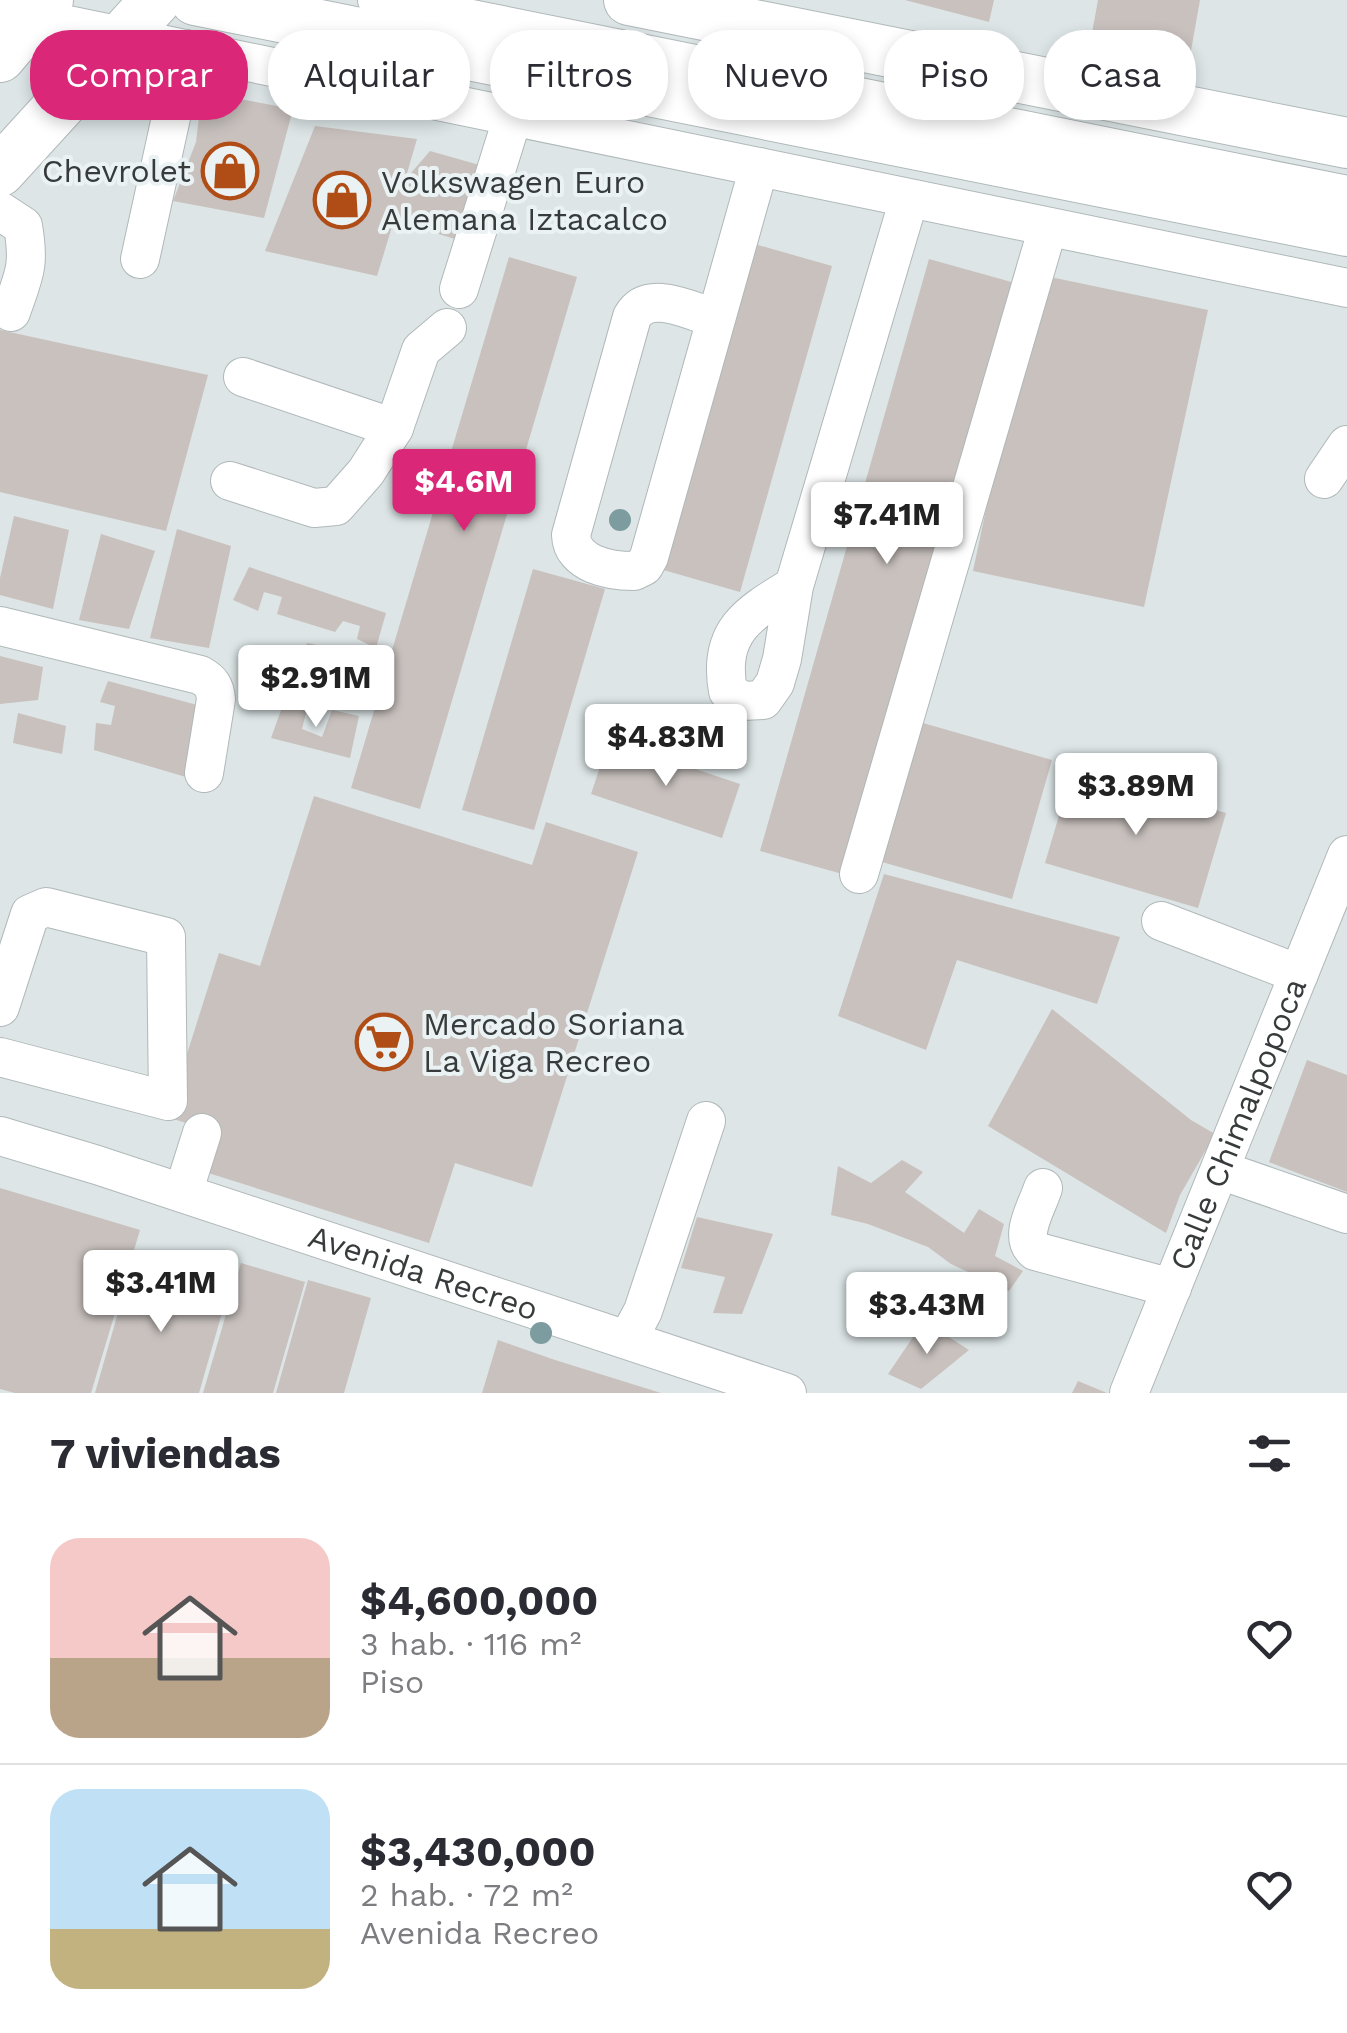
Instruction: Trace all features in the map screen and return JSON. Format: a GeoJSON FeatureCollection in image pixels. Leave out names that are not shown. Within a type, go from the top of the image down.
{"type":"FeatureCollection","features":[{"type":"Feature","properties":{"kind":"main road"},"geometry":{"type":"LineString","coordinates":[[127,30],[156,0]]}},
{"type":"Feature","properties":{"kind":"main road"},"geometry":{"type":"LineString","coordinates":[[195,0],[1347,231]]}},
{"type":"Feature","properties":{"kind":"main road"},"geometry":{"type":"LineString","coordinates":[[629,0],[714,8],[1347,143]]}},
{"type":"Feature","properties":{"kind":"main road"},"geometry":{"type":"LineString","coordinates":[[0,57],[27,9]]}},
{"type":"Feature","properties":{"kind":"main road"},"geometry":{"type":"LineString","coordinates":[[0,171],[46,120]]}},
{"type":"Feature","properties":{"kind":"street"},"geometry":{"type":"LineString","coordinates":[[377,0],[1347,195]]}},
{"type":"Feature","properties":{"kind":"street"},"geometry":{"type":"LineString","coordinates":[[27,9],[100,30]]}},
{"type":"Feature","properties":{"kind":"street"},"geometry":{"type":"LineString","coordinates":[[248,62],[490,111]]}},
{"type":"Feature","properties":{"kind":"street"},"geometry":{"type":"LineString","coordinates":[[140,259],[170,120]]}},
{"type":"Feature","properties":{"kind":"street"},"geometry":{"type":"LineString","coordinates":[[459,289],[512,120]]}},
{"type":"Feature","properties":{"kind":"street"},"geometry":{"type":"LineString","coordinates":[[532,120],[1347,288]]}},
{"type":"Feature","properties":{"kind":"street"},"geometry":{"type":"LineString","coordinates":[[715,318],[658,302],[646,302],[632,317],[571,535],[576,555],[586,561],[634,572],[650,556],[759,167]]}},
{"type":"Feature","properties":{"kind":"street"},"geometry":{"type":"LineString","coordinates":[[794,586],[909,199]]}},
{"type":"Feature","properties":{"kind":"street"},"geometry":{"type":"LineString","coordinates":[[0,211],[24,226],[28,263],[12,312]]}},
{"type":"Feature","properties":{"kind":"street"},"geometry":{"type":"LineString","coordinates":[[858,874],[1048,227]]}},
{"type":"Feature","properties":{"kind":"street"},"geometry":{"type":"LineString","coordinates":[[230,481],[314,508],[336,506],[366,472],[394,428],[421,350],[447,328]]}},
{"type":"Feature","properties":{"kind":"street"},"geometry":{"type":"LineString","coordinates":[[243,377],[394,428]]}},
{"type":"Feature","properties":{"kind":"street"},"geometry":{"type":"LineString","coordinates":[[1324,479],[1347,445]]}},
{"type":"Feature","properties":{"kind":"street"},"geometry":{"type":"LineString","coordinates":[[0,626],[209,680],[216,699],[204,773]]}},
{"type":"Feature","properties":{"kind":"street","name":"Calle Chimalpopoca"},"geometry":{"type":"LineString","coordinates":[[1130,1393],[1347,855]]}},
{"type":"Feature","properties":{"kind":"street"},"geometry":{"type":"LineString","coordinates":[[0,1007],[8,954],[30,914],[46,907],[166,937],[168,1101],[0,1057]]}},
{"type":"Feature","properties":{"kind":"street"},"geometry":{"type":"LineString","coordinates":[[1161,921],[1298,974]]}},
{"type":"Feature","properties":{"kind":"street"},"geometry":{"type":"LineString","coordinates":[[628,1339],[643,1311],[706,1121]]}},
{"type":"Feature","properties":{"kind":"street"},"geometry":{"type":"LineString","coordinates":[[183,1193],[202,1133]]}},
{"type":"Feature","properties":{"kind":"street","name":"Avenida Recreo"},"geometry":{"type":"LineString","coordinates":[[0,1136],[788,1393]]}},
{"type":"Feature","properties":{"kind":"street"},"geometry":{"type":"LineString","coordinates":[[1220,1170],[1347,1214]]}},
{"type":"Feature","properties":{"kind":"street"},"geometry":{"type":"LineString","coordinates":[[1043,1188],[1027,1234],[1028,1245],[1035,1252],[1172,1288]]}},
{"type":"Feature","properties":{"kind":"building"},"geometry":{"type":"Polygon","coordinates":[[[905,0],[994,0],[989,22],[905,0]]]}},
{"type":"Feature","properties":{"kind":"building"},"geometry":{"type":"Polygon","coordinates":[[[1098,0],[1200,0],[1195,30],[1093,30],[1098,0]]]}},
{"type":"Feature","properties":{"kind":"building","name":"Chevrolet"},"geometry":{"type":"Polygon","coordinates":[[[248,101],[268,104],[268,120],[290,120],[264,218],[173,201],[196,142],[199,120],[248,120],[248,101]]]}},
{"type":"Feature","properties":{"kind":"building","name":"Volkswagen Euro Alemana Iztacalco"},"geometry":{"type":"Polygon","coordinates":[[[315,126],[417,139],[405,180],[430,151],[497,170],[474,245],[394,220],[377,276],[265,251],[315,126]]]}},
{"type":"Feature","properties":{"kind":"building"},"geometry":{"type":"Polygon","coordinates":[[[751,243],[832,266],[740,592],[660,569],[751,243]]]}},
{"type":"Feature","properties":{"kind":"building"},"geometry":{"type":"Polygon","coordinates":[[[509,257],[577,277],[420,809],[351,788],[509,257]]]}},
{"type":"Feature","properties":{"kind":"building"},"geometry":{"type":"Polygon","coordinates":[[[929,259],[1015,283],[846,875],[760,851],[929,259]]]}},
{"type":"Feature","properties":{"kind":"building"},"geometry":{"type":"Polygon","coordinates":[[[1036,274],[1208,310],[1144,607],[973,571],[1036,274]]]}},
{"type":"Feature","properties":{"kind":"building"},"geometry":{"type":"Polygon","coordinates":[[[0,330],[208,375],[166,531],[0,492],[0,330]]]}},
{"type":"Feature","properties":{"kind":"building"},"geometry":{"type":"Polygon","coordinates":[[[14,516],[69,530],[53,609],[0,595],[14,516]]]}},
{"type":"Feature","properties":{"kind":"building"},"geometry":{"type":"Polygon","coordinates":[[[177,529],[231,546],[209,648],[150,638],[177,529]]]}},
{"type":"Feature","properties":{"kind":"building"},"geometry":{"type":"Polygon","coordinates":[[[101,534],[155,551],[129,629],[79,620],[101,534]]]}},
{"type":"Feature","properties":{"kind":"building"},"geometry":{"type":"Polygon","coordinates":[[[249,567],[386,613],[376,648],[357,639],[360,626],[343,621],[335,632],[277,614],[282,597],[264,592],[258,611],[233,600],[249,567]]]}},
{"type":"Feature","properties":{"kind":"building"},"geometry":{"type":"Polygon","coordinates":[[[533,569],[605,589],[534,830],[462,810],[533,569]]]}},
{"type":"Feature","properties":{"kind":"building"},"geometry":{"type":"Polygon","coordinates":[[[307,643],[331,648],[327,671],[343,674],[349,660],[373,668],[361,703],[294,682],[307,643]]]}},
{"type":"Feature","properties":{"kind":"building"},"geometry":{"type":"Polygon","coordinates":[[[0,656],[43,667],[38,700],[0,704],[0,656]]]}},
{"type":"Feature","properties":{"kind":"building"},"geometry":{"type":"Polygon","coordinates":[[[108,681],[201,706],[186,777],[94,750],[96,723],[111,725],[115,706],[100,702],[108,681]]]}},
{"type":"Feature","properties":{"kind":"building"},"geometry":{"type":"Polygon","coordinates":[[[285,699],[308,705],[302,729],[322,737],[332,710],[359,716],[350,758],[271,738],[285,699]]]}},
{"type":"Feature","properties":{"kind":"building"},"geometry":{"type":"Polygon","coordinates":[[[18,713],[66,726],[62,754],[13,743],[18,713]]]}},
{"type":"Feature","properties":{"kind":"building"},"geometry":{"type":"Polygon","coordinates":[[[916,721],[1052,760],[1012,899],[875,860],[916,721]]]}},
{"type":"Feature","properties":{"kind":"building"},"geometry":{"type":"Polygon","coordinates":[[[609,740],[740,784],[722,838],[591,794],[609,740]]]}},
{"type":"Feature","properties":{"kind":"building"},"geometry":{"type":"Polygon","coordinates":[[[1073,768],[1226,813],[1198,908],[1045,863],[1073,768]]]}},
{"type":"Feature","properties":{"kind":"building","name":"Mercado Soriana La Viga Recreo"},"geometry":{"type":"Polygon","coordinates":[[[314,796],[532,865],[546,822],[638,852],[532,1187],[455,1163],[429,1243],[199,1170],[212,1131],[167,1117],[219,953],[260,966],[314,796]]]}},
{"type":"Feature","properties":{"kind":"building"},"geometry":{"type":"Polygon","coordinates":[[[884,874],[1120,937],[1097,1004],[957,960],[926,1050],[838,1016],[884,874]]]}},
{"type":"Feature","properties":{"kind":"building"},"geometry":{"type":"Polygon","coordinates":[[[1052,1009],[1191,1120],[1215,1134],[1180,1195],[1166,1233],[988,1126],[1052,1009]]]}},
{"type":"Feature","properties":{"kind":"building"},"geometry":{"type":"Polygon","coordinates":[[[1307,1060],[1347,1075],[1347,1192],[1269,1162],[1307,1060]]]}},
{"type":"Feature","properties":{"kind":"building"},"geometry":{"type":"Polygon","coordinates":[[[902,1160],[923,1172],[905,1192],[964,1233],[979,1209],[1004,1224],[995,1256],[1023,1271],[1009,1291],[951,1264],[928,1247],[868,1224],[831,1215],[838,1166],[871,1183],[902,1160]]]}},
{"type":"Feature","properties":{"kind":"building"},"geometry":{"type":"Polygon","coordinates":[[[0,1188],[140,1230],[91,1393],[15,1393],[0,1389],[0,1188]]]}},
{"type":"Feature","properties":{"kind":"building"},"geometry":{"type":"Polygon","coordinates":[[[697,1217],[773,1234],[742,1314],[713,1313],[725,1277],[681,1268],[697,1217]]]}},
{"type":"Feature","properties":{"kind":"building"},"geometry":{"type":"Polygon","coordinates":[[[241,1263],[305,1282],[273,1393],[203,1393],[241,1263]]]}},
{"type":"Feature","properties":{"kind":"building"},"geometry":{"type":"Polygon","coordinates":[[[132,1264],[228,1292],[199,1393],[95,1393],[132,1264]]]}},
{"type":"Feature","properties":{"kind":"building"},"geometry":{"type":"Polygon","coordinates":[[[308,1280],[371,1298],[344,1393],[276,1393],[308,1280]]]}},
{"type":"Feature","properties":{"kind":"building"},"geometry":{"type":"Polygon","coordinates":[[[924,1321],[969,1350],[921,1389],[888,1374],[924,1321]]]}},
{"type":"Feature","properties":{"kind":"building"},"geometry":{"type":"Polygon","coordinates":[[[498,1340],[555,1360],[661,1393],[482,1393],[498,1340]]]}},
{"type":"Feature","properties":{"kind":"building"},"geometry":{"type":"Polygon","coordinates":[[[1078,1381],[1107,1393],[1072,1393],[1078,1381]]]}},
{"type":"Feature","properties":{"kind":"place","name":"Chevrolet"},"geometry":{"type":"Point","coordinates":[230,171]}},
{"type":"Feature","properties":{"kind":"place","name":"Volkswagen Euro Alemana Iztacalco"},"geometry":{"type":"Point","coordinates":[342,200]}},
{"type":"Feature","properties":{"kind":"place","name":"Mercado Soriana La Viga Recreo"},"geometry":{"type":"Point","coordinates":[384,1042]}}]}
